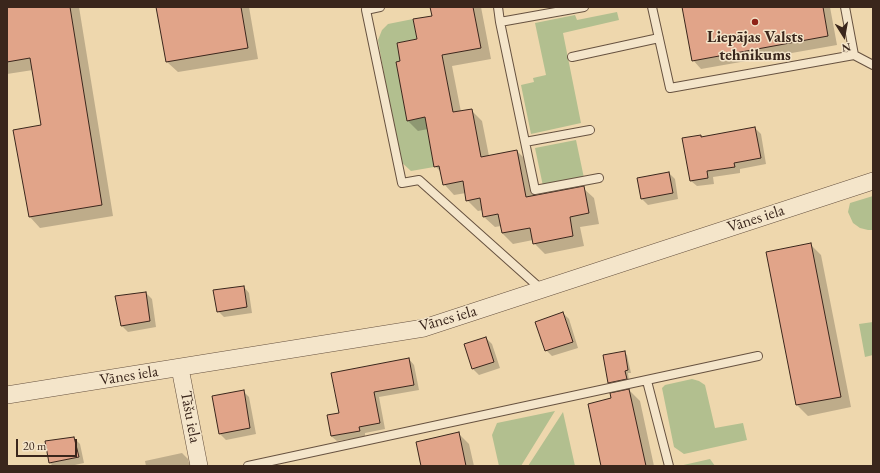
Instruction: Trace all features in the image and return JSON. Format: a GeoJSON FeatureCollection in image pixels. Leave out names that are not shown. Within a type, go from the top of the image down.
{"type":"FeatureCollection","features":[{"type":"Feature","properties":{"kind":"street","name":"Vānes iela"},"geometry":{"type":"LineString","coordinates":[[7,396],[424,328],[873,181]]}},
{"type":"Feature","properties":{"kind":"street","name":"Tāšu iela"},"geometry":{"type":"LineString","coordinates":[[180,368],[199,466]]}},
{"type":"Feature","properties":{"kind":"lane"},"geometry":{"type":"LineString","coordinates":[[380,7],[366,10],[402,184],[419,180],[542,290]]}},
{"type":"Feature","properties":{"kind":"lane"},"geometry":{"type":"LineString","coordinates":[[498,7],[535,190],[599,178]]}},
{"type":"Feature","properties":{"kind":"lane"},"geometry":{"type":"LineString","coordinates":[[500,22],[584,7]]}},
{"type":"Feature","properties":{"kind":"lane"},"geometry":{"type":"LineString","coordinates":[[652,7],[670,88],[854,55],[873,65]]}},
{"type":"Feature","properties":{"kind":"lane"},"geometry":{"type":"LineString","coordinates":[[845,7],[854,55]]}},
{"type":"Feature","properties":{"kind":"lane"},"geometry":{"type":"LineString","coordinates":[[572,57],[659,38]]}},
{"type":"Feature","properties":{"kind":"lane"},"geometry":{"type":"LineString","coordinates":[[525,142],[590,130]]}},
{"type":"Feature","properties":{"kind":"lane"},"geometry":{"type":"LineString","coordinates":[[248,466],[758,356]]}},
{"type":"Feature","properties":{"kind":"lane"},"geometry":{"type":"LineString","coordinates":[[647,381],[669,466]]}},
{"type":"Feature","properties":{"kind":"green space"},"geometry":{"type":"Polygon","coordinates":[[[617,12],[619,20],[563,33],[581,123],[531,134],[521,85],[534,82],[533,78],[546,75],[535,23],[575,15],[577,20],[617,12]]]}},
{"type":"Feature","properties":{"kind":"green space"},"geometry":{"type":"Polygon","coordinates":[[[413,19],[417,39],[397,43],[400,61],[396,62],[407,121],[425,117],[434,167],[411,171],[399,160],[378,40],[382,30],[388,24],[413,19]]]}},
{"type":"Feature","properties":{"kind":"green space"},"geometry":{"type":"Polygon","coordinates":[[[576,140],[584,178],[543,186],[535,148],[576,140]]]}},
{"type":"Feature","properties":{"kind":"green space"},"geometry":{"type":"Polygon","coordinates":[[[873,196],[873,230],[860,228],[853,223],[848,212],[850,203],[873,196]]]}},
{"type":"Feature","properties":{"kind":"green space"},"geometry":{"type":"Polygon","coordinates":[[[873,322],[873,355],[865,357],[859,324],[873,322]]]}},
{"type":"Feature","properties":{"kind":"green space"},"geometry":{"type":"Polygon","coordinates":[[[692,379],[705,385],[715,428],[743,423],[747,440],[684,454],[674,447],[662,388],[665,385],[692,379]]]}},
{"type":"Feature","properties":{"kind":"green space"},"geometry":{"type":"Polygon","coordinates":[[[555,411],[521,466],[499,466],[492,435],[497,423],[555,411]]]}},
{"type":"Feature","properties":{"kind":"green space"},"geometry":{"type":"Polygon","coordinates":[[[563,412],[575,466],[528,466],[563,412]]]}},
{"type":"Feature","properties":{"kind":"green space"},"geometry":{"type":"Polygon","coordinates":[[[710,459],[715,466],[679,466],[710,459]]]}},
{"type":"Feature","properties":{"kind":"building"},"geometry":{"type":"Polygon","coordinates":[[[7,7],[70,7],[102,205],[29,217],[13,130],[41,125],[30,58],[7,62],[7,7]]]}},
{"type":"Feature","properties":{"kind":"building"},"geometry":{"type":"Polygon","coordinates":[[[156,7],[241,7],[248,48],[166,62],[156,7]]]}},
{"type":"Feature","properties":{"kind":"building"},"geometry":{"type":"Polygon","coordinates":[[[430,7],[473,7],[481,48],[442,55],[453,112],[472,109],[481,157],[517,150],[526,197],[584,186],[589,213],[570,217],[573,236],[533,244],[530,228],[502,233],[498,214],[483,217],[480,198],[466,201],[463,181],[443,185],[439,166],[434,167],[425,117],[407,121],[396,62],[400,61],[397,43],[417,39],[413,19],[432,16],[430,7]]]}},
{"type":"Feature","properties":{"kind":"building","name":"Liepājas Valsts tehnikums"},"geometry":{"type":"Polygon","coordinates":[[[682,7],[823,7],[828,36],[692,61],[682,7]]]}},
{"type":"Feature","properties":{"kind":"building"},"geometry":{"type":"Polygon","coordinates":[[[755,127],[761,158],[734,163],[735,167],[707,171],[708,178],[690,181],[682,138],[701,135],[701,137],[755,127]]]}},
{"type":"Feature","properties":{"kind":"building"},"geometry":{"type":"Polygon","coordinates":[[[669,172],[673,193],[641,199],[637,178],[669,172]]]}},
{"type":"Feature","properties":{"kind":"building"},"geometry":{"type":"Polygon","coordinates":[[[811,243],[841,397],[796,405],[766,252],[811,243]]]}},
{"type":"Feature","properties":{"kind":"building"},"geometry":{"type":"Polygon","coordinates":[[[244,286],[247,307],[217,312],[213,290],[244,286]]]}},
{"type":"Feature","properties":{"kind":"building"},"geometry":{"type":"Polygon","coordinates":[[[146,292],[150,321],[121,326],[115,296],[146,292]]]}},
{"type":"Feature","properties":{"kind":"building"},"geometry":{"type":"Polygon","coordinates":[[[563,312],[573,342],[545,351],[535,322],[563,312]]]}},
{"type":"Feature","properties":{"kind":"building"},"geometry":{"type":"Polygon","coordinates":[[[486,337],[494,362],[472,369],[464,344],[486,337]]]}},
{"type":"Feature","properties":{"kind":"building"},"geometry":{"type":"Polygon","coordinates":[[[625,351],[628,370],[625,371],[627,379],[608,383],[603,355],[625,351]]]}},
{"type":"Feature","properties":{"kind":"building"},"geometry":{"type":"Polygon","coordinates":[[[409,358],[414,385],[374,392],[380,423],[359,427],[360,431],[331,436],[327,415],[339,413],[331,373],[409,358]]]}},
{"type":"Feature","properties":{"kind":"building"},"geometry":{"type":"Polygon","coordinates":[[[629,389],[646,466],[601,466],[588,404],[611,398],[610,393],[629,389]]]}},
{"type":"Feature","properties":{"kind":"building"},"geometry":{"type":"Polygon","coordinates":[[[244,390],[250,428],[219,434],[212,396],[244,390]]]}},
{"type":"Feature","properties":{"kind":"building"},"geometry":{"type":"Polygon","coordinates":[[[459,432],[466,466],[421,466],[416,442],[459,432]]]}},
{"type":"Feature","properties":{"kind":"building"},"geometry":{"type":"Polygon","coordinates":[[[74,437],[79,457],[49,463],[45,441],[74,437]]]}},
{"type":"Feature","properties":{"kind":"place","name":"Liepājas Valsts tehnikums"},"geometry":{"type":"Point","coordinates":[755,22]}}]}
